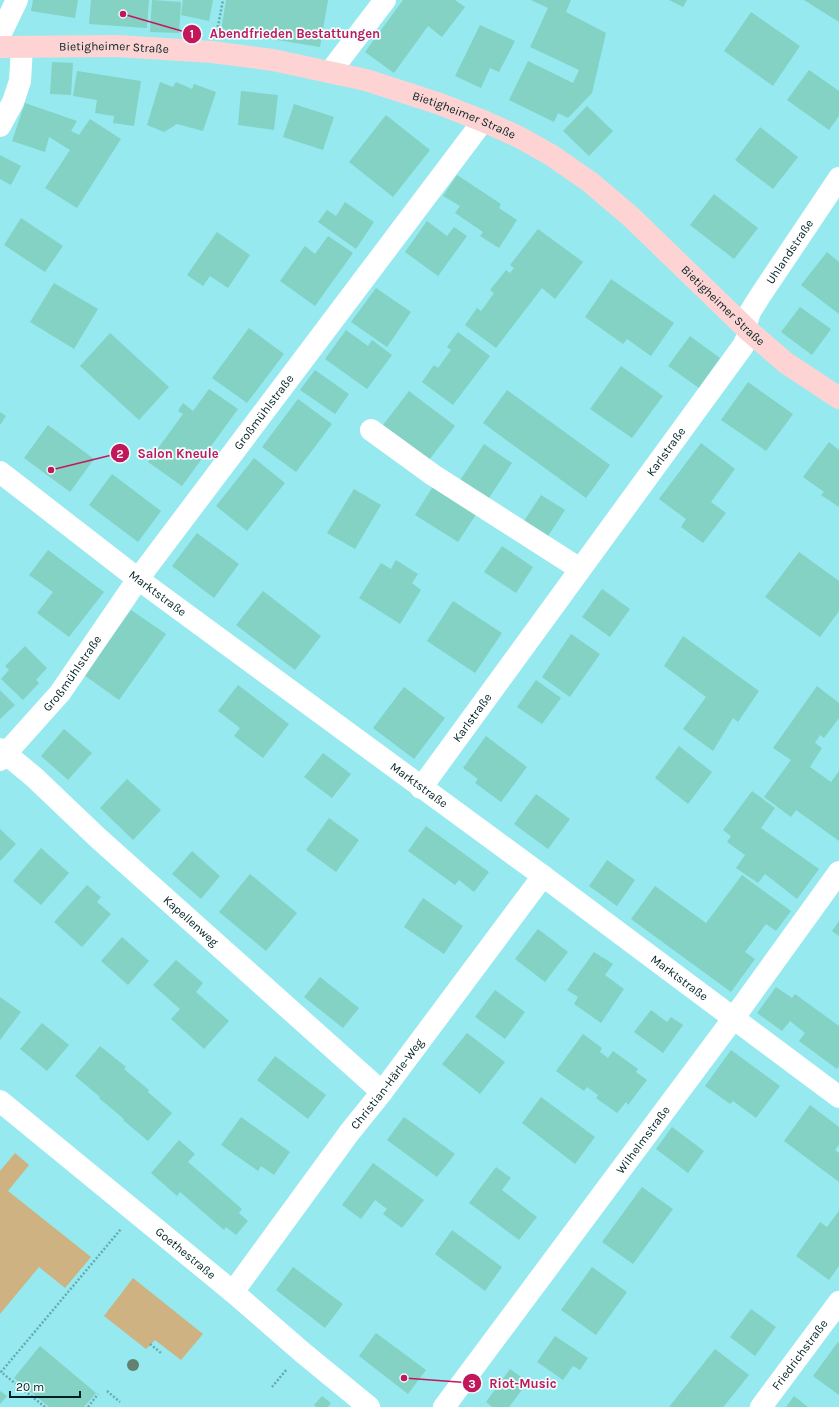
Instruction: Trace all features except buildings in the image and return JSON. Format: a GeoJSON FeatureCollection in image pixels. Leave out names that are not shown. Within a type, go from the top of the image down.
{"type":"FeatureCollection","features":[{"type":"Feature","properties":{"kind":"main road","name":"Bietigheimer Straße"},"geometry":{"type":"LineString","coordinates":[[0,47],[118,46],[212,52],[273,60],[372,82],[440,104],[483,121],[551,155],[590,182],[630,216],[748,329],[786,363],[839,398]]}},
{"type":"Feature","properties":{"kind":"street"},"geometry":{"type":"LineString","coordinates":[[0,36],[17,0]]}},
{"type":"Feature","properties":{"kind":"street"},"geometry":{"type":"LineString","coordinates":[[330,72],[385,0]]}},
{"type":"Feature","properties":{"kind":"street"},"geometry":{"type":"LineString","coordinates":[[0,126],[14,102],[20,81],[22,47]]}},
{"type":"Feature","properties":{"kind":"street","name":"Großmühlstraße"},"geometry":{"type":"LineString","coordinates":[[2,755],[60,693],[138,579],[483,121]]}},
{"type":"Feature","properties":{"kind":"street","name":"Uhlandstraße"},"geometry":{"type":"LineString","coordinates":[[748,329],[750,312],[839,178]]}},
{"type":"Feature","properties":{"kind":"street","name":"Karlstraße"},"geometry":{"type":"LineString","coordinates":[[421,788],[743,346],[748,329]]}},
{"type":"Feature","properties":{"kind":"street"},"geometry":{"type":"LineString","coordinates":[[371,430],[433,476],[580,569]]}},
{"type":"Feature","properties":{"kind":"street","name":"Marktstraße"},"geometry":{"type":"LineString","coordinates":[[0,472],[138,579],[543,876],[839,1097]]}},
{"type":"Feature","properties":{"kind":"street","name":"Kapellenweg"},"geometry":{"type":"LineString","coordinates":[[2,755],[34,777],[98,838],[382,1092]]}},
{"type":"Feature","properties":{"kind":"street","name":"Wilhelmstraße"},"geometry":{"type":"LineString","coordinates":[[444,1407],[733,1019],[839,872]]}},
{"type":"Feature","properties":{"kind":"street","name":"Christian-Härle-Weg"},"geometry":{"type":"LineString","coordinates":[[233,1292],[349,1133],[382,1092],[543,876]]}},
{"type":"Feature","properties":{"kind":"street","name":"Goethestraße"},"geometry":{"type":"LineString","coordinates":[[0,1101],[233,1292],[302,1352],[369,1407]]}},
{"type":"Feature","properties":{"kind":"street","name":"Friedrichstraße"},"geometry":{"type":"LineString","coordinates":[[761,1407],[839,1302]]}},
{"type":"Feature","properties":{"kind":"path"},"geometry":{"type":"LineString","coordinates":[[212,52],[223,0]]}},
{"type":"Feature","properties":{"kind":"path"},"geometry":{"type":"LineString","coordinates":[[45,1407],[1,1372],[136,1212]]}},
{"type":"Feature","properties":{"kind":"path"},"geometry":{"type":"LineString","coordinates":[[150,1344],[161,1354]]}},
{"type":"Feature","properties":{"kind":"path"},"geometry":{"type":"LineString","coordinates":[[107,1391],[120,1402]]}},
{"type":"Feature","properties":{"kind":"path"},"geometry":{"type":"LineString","coordinates":[[88,1407],[98,1394]]}},
{"type":"Feature","properties":{"kind":"shaded area"},"geometry":{"type":"Polygon","coordinates":[[[15,1153],[29,1165],[8,1191],[91,1257],[65,1288],[39,1267],[0,1314],[0,1171],[15,1153]]]}},
{"type":"Feature","properties":{"kind":"shaded area"},"geometry":{"type":"Polygon","coordinates":[[[133,1278],[203,1334],[181,1360],[155,1340],[146,1349],[104,1316],[133,1278]]]}},
{"type":"Feature","properties":{"kind":"place","name":"Abendfrieden Bestattungen"},"geometry":{"type":"Point","coordinates":[123,14]}},
{"type":"Feature","properties":{"kind":"place","name":"Salon Kneule"},"geometry":{"type":"Point","coordinates":[51,470]}},
{"type":"Feature","properties":{"kind":"place","name":"Riot-Music"},"geometry":{"type":"Point","coordinates":[404,1378]}}]}
